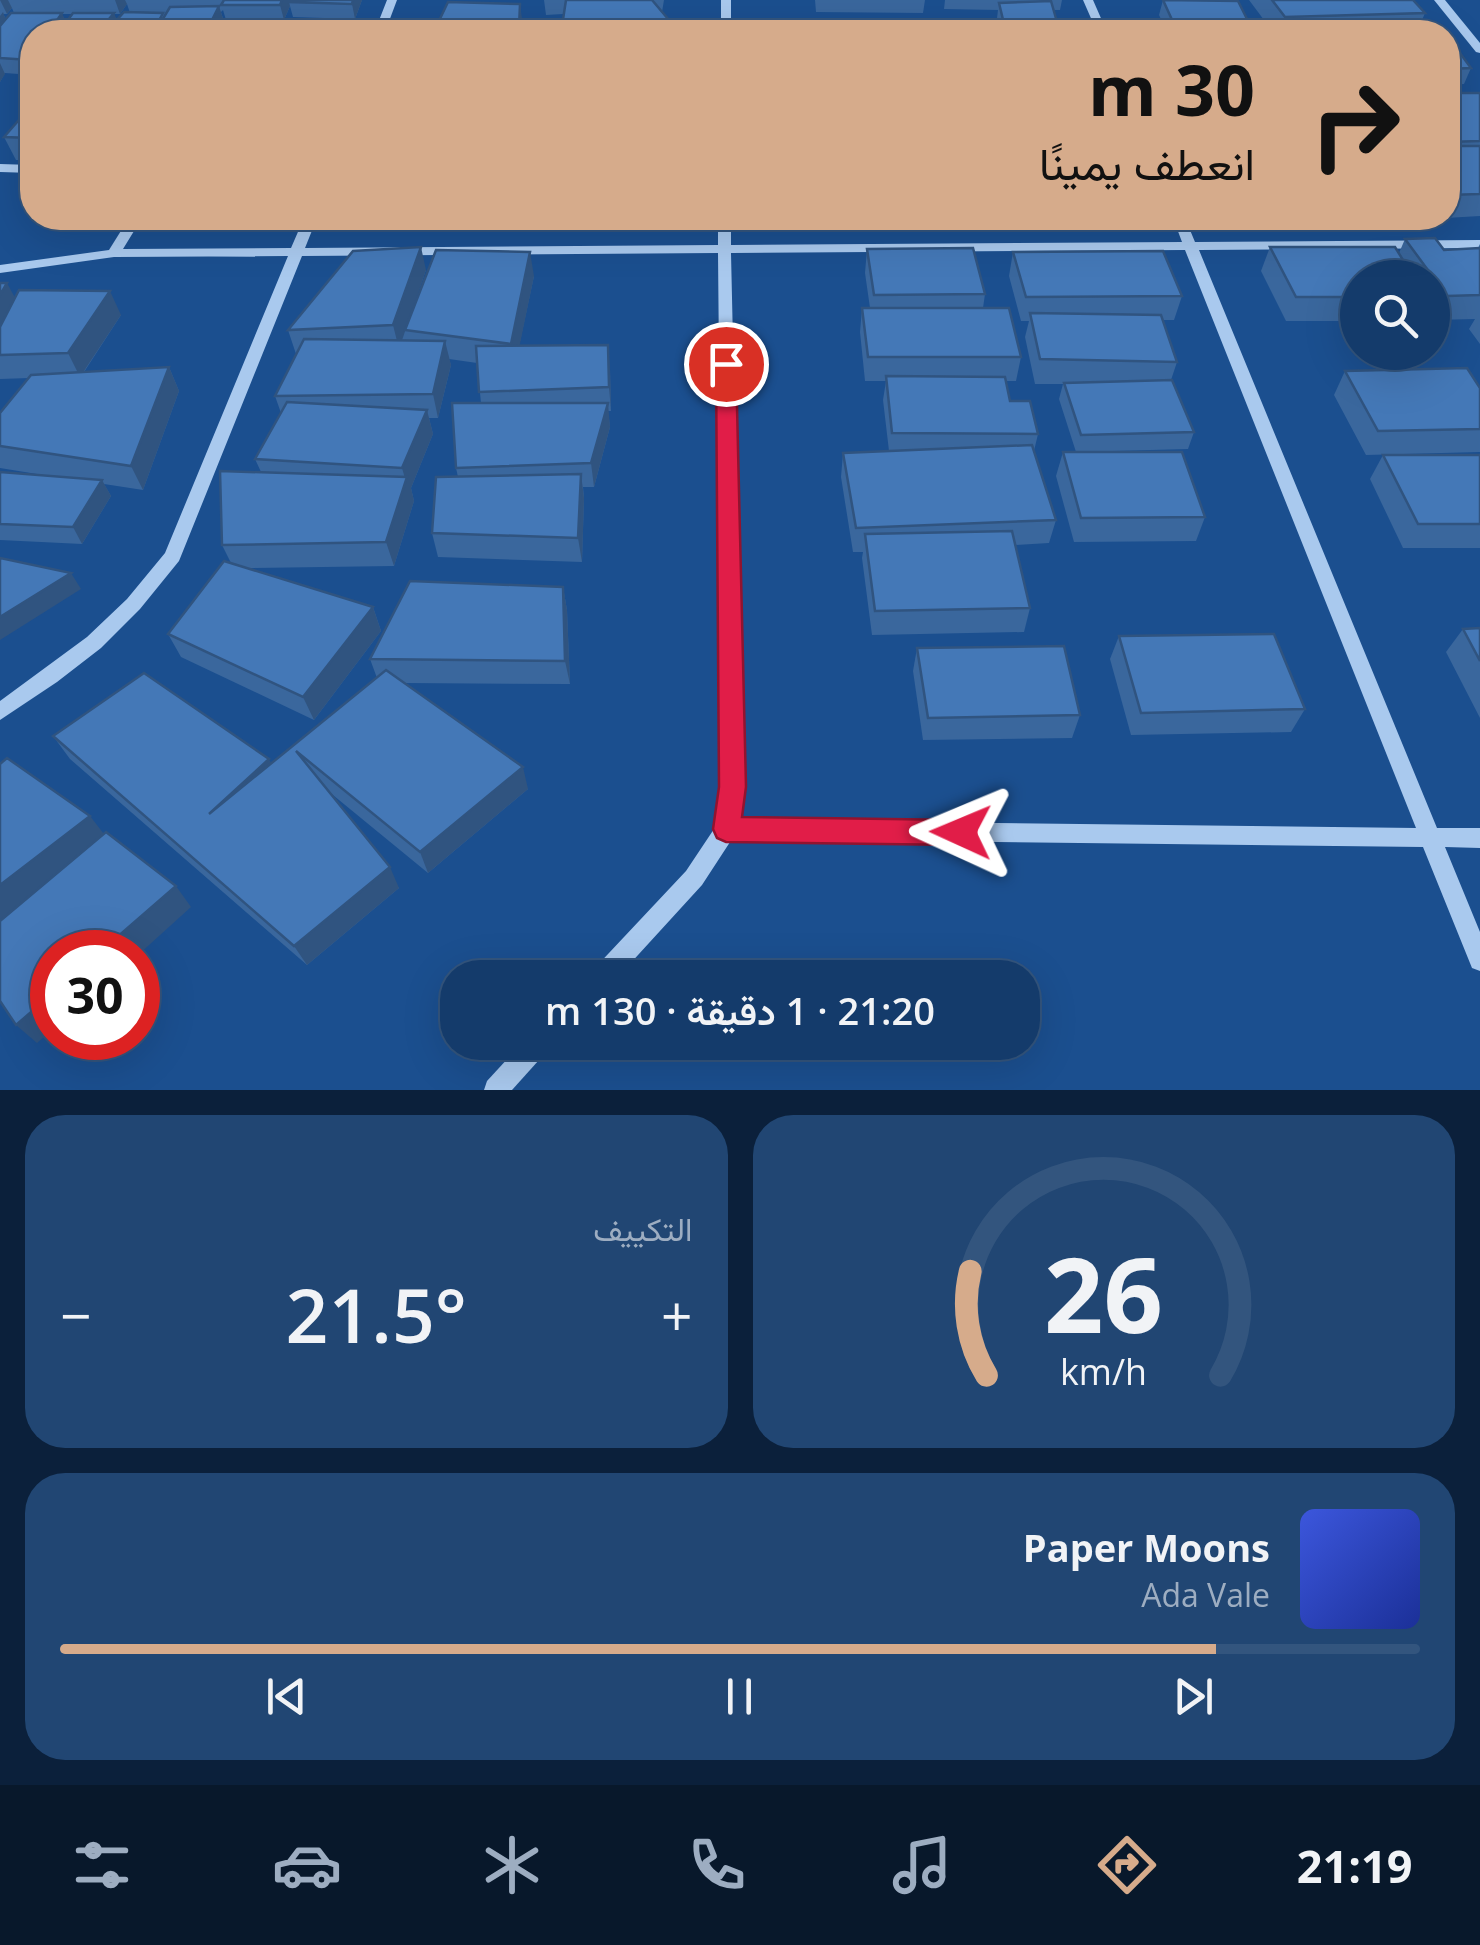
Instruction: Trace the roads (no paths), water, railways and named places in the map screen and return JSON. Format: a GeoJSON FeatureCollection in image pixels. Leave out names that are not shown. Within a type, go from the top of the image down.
{"type":"FeatureCollection","features":[{"type":"Feature","properties":{"kind":"street"},"geometry":{"type":"LineString","coordinates":[[1438,0],[1455,20]]}},
{"type":"Feature","properties":{"kind":"street"},"geometry":{"type":"LineString","coordinates":[[1460,26],[1480,50]]}},
{"type":"Feature","properties":{"kind":"street"},"geometry":{"type":"LineString","coordinates":[[114,253],[128,230]]}},
{"type":"Feature","properties":{"kind":"street"},"geometry":{"type":"LineString","coordinates":[[0,712],[88,652],[139,602],[173,556],[305,230]]}},
{"type":"Feature","properties":{"kind":"street"},"geometry":{"type":"LineString","coordinates":[[618,960],[694,878],[726,829],[732,787],[724,230]]}},
{"type":"Feature","properties":{"kind":"street"},"geometry":{"type":"LineString","coordinates":[[1184,230],[1480,960]]}},
{"type":"Feature","properties":{"kind":"street"},"geometry":{"type":"LineString","coordinates":[[0,269],[114,253],[1480,244]]}},
{"type":"Feature","properties":{"kind":"street"},"geometry":{"type":"LineString","coordinates":[[726,829],[1480,838]]}},
{"type":"Feature","properties":{"kind":"street"},"geometry":{"type":"LineString","coordinates":[[496,1090],[524,1060]]}}]}
